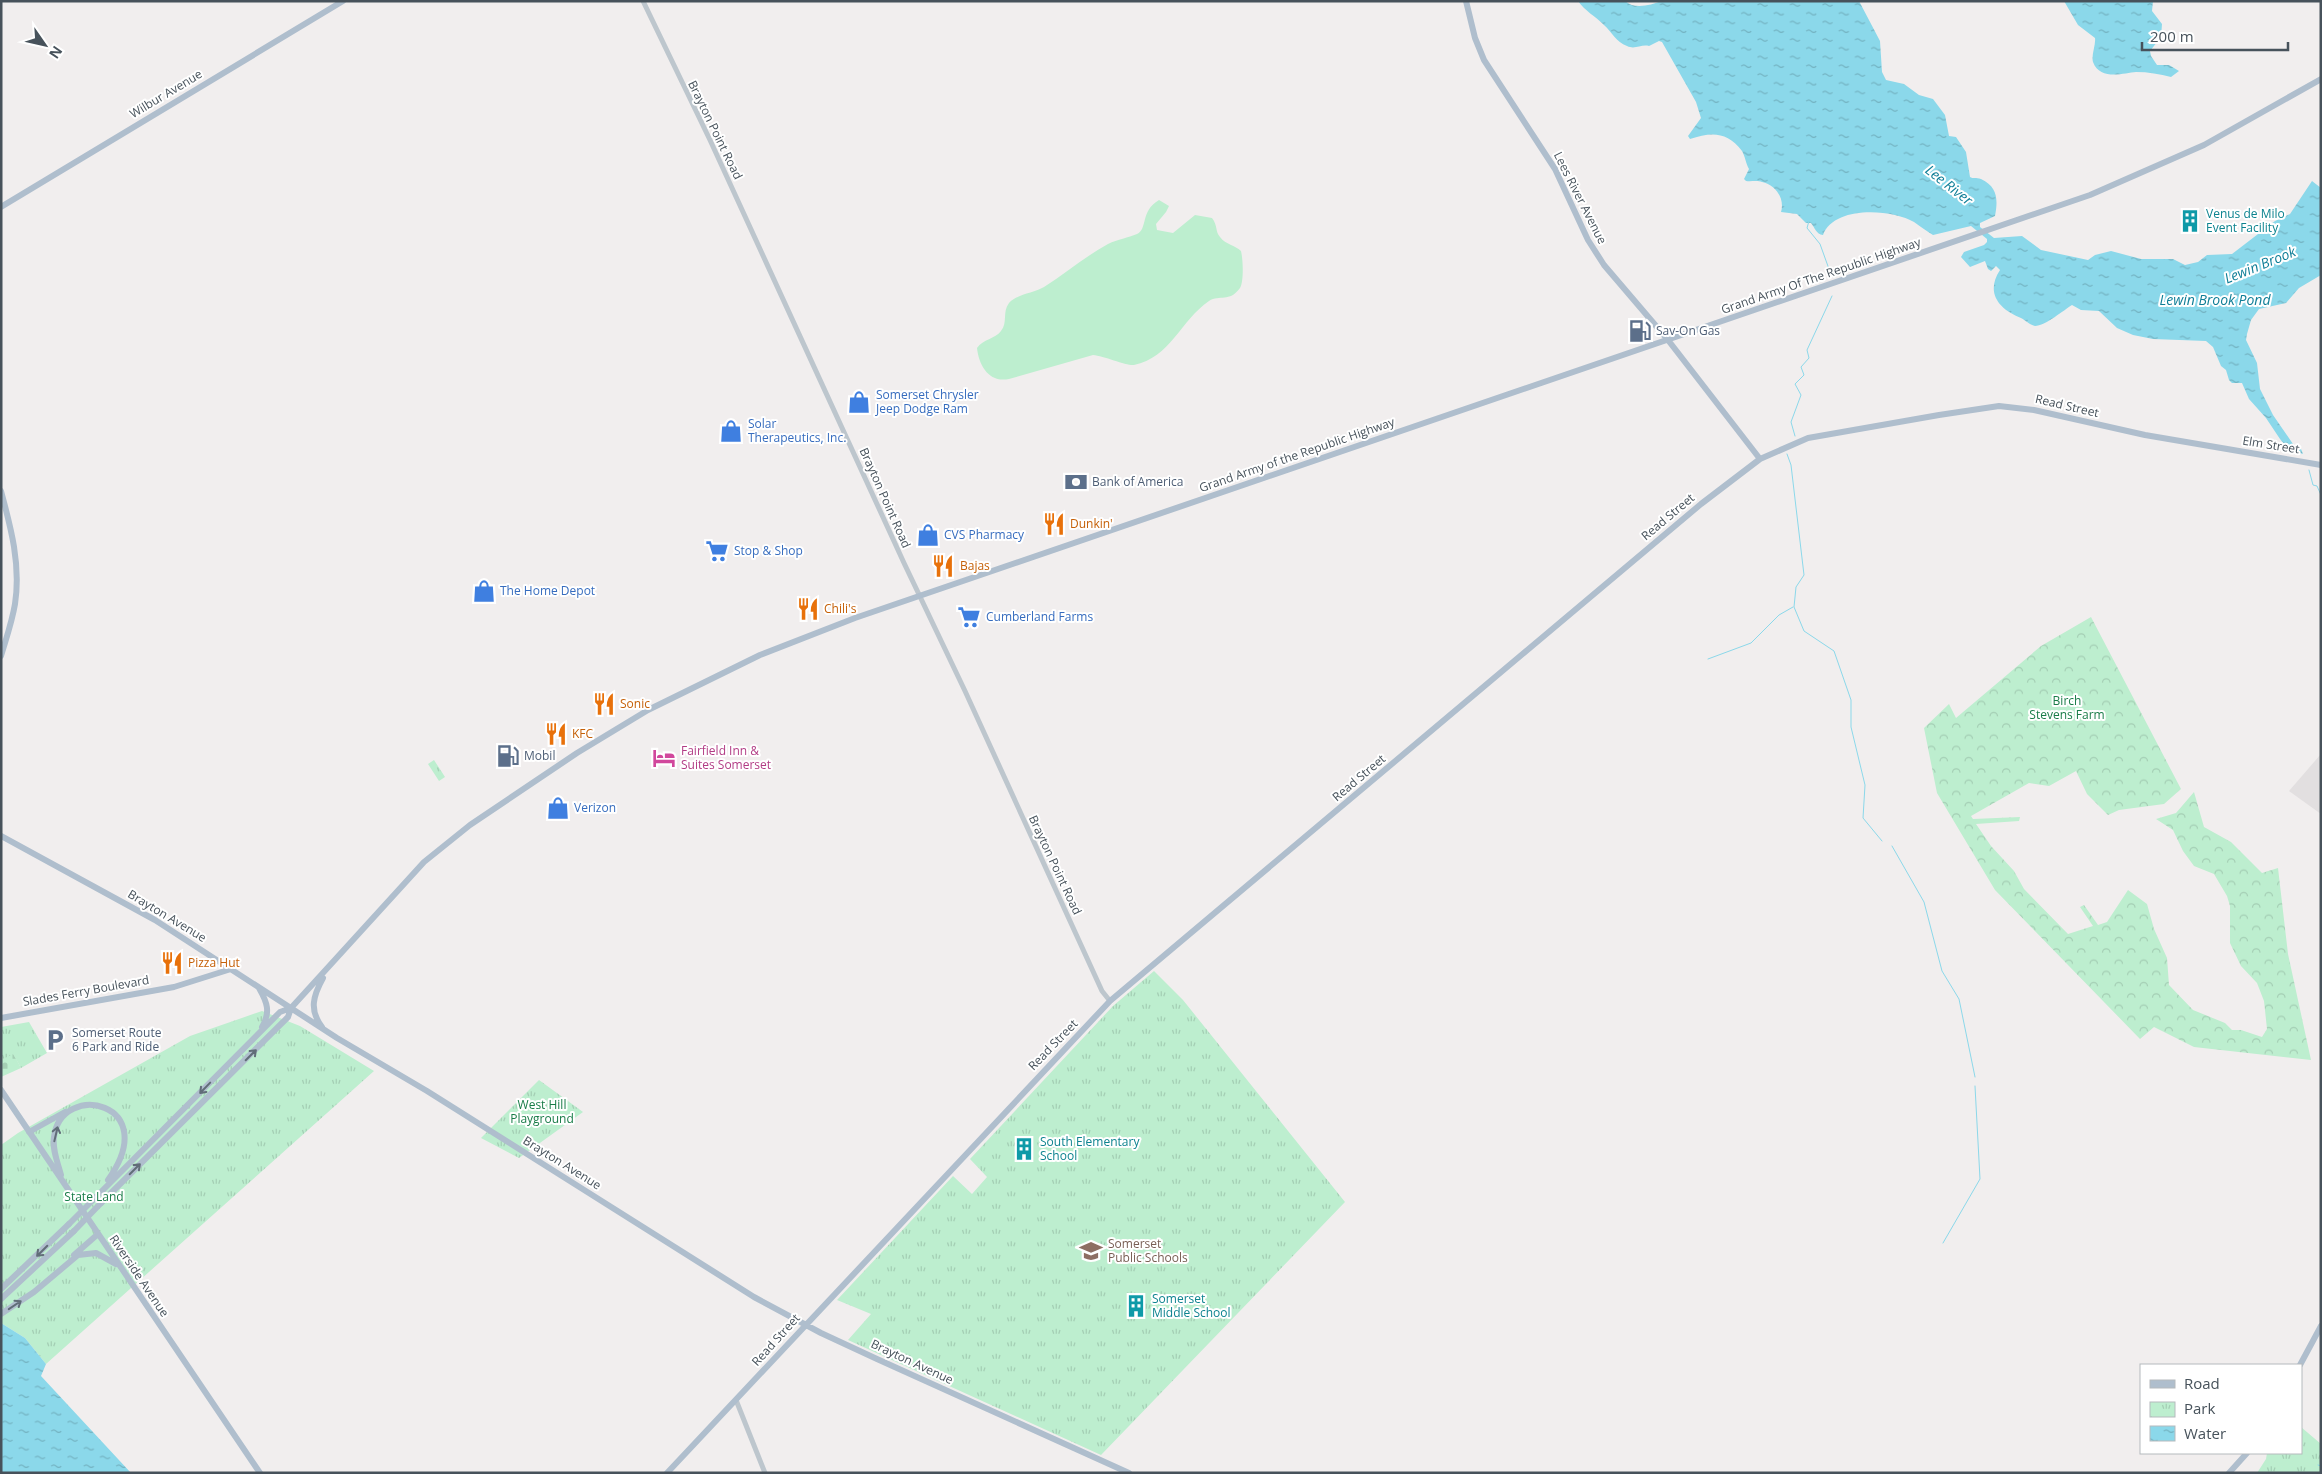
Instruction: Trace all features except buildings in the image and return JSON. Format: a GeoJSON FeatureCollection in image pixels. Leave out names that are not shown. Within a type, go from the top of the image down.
{"type":"FeatureCollection","features":[{"type":"Feature","properties":{"kind":"main road","name":"Wilbur Avenue"},"geometry":{"type":"LineString","coordinates":[[1,207],[343,1]]}},
{"type":"Feature","properties":{"kind":"main road","name":"Lees River Avenue"},"geometry":{"type":"LineString","coordinates":[[1466,1],[1474,38],[1482,55],[1555,169],[1590,243],[1618,283],[1668,340],[1760,459]]}},
{"type":"Feature","properties":{"kind":"main road","name":"Grand Army Of The Republic Highway"},"geometry":{"type":"LineString","coordinates":[[1668,340],[2099,192],[2172,161],[2219,137],[2321,79]]}},
{"type":"Feature","properties":{"kind":"main road","name":"Grand Army of the Republic Highway"},"geometry":{"type":"LineString","coordinates":[[291,1008],[438,849],[470,825],[608,733],[685,691],[765,652],[823,629],[1668,340]]}},
{"type":"Feature","properties":{"kind":"main road","name":"Read Street"},"geometry":{"type":"LineString","coordinates":[[667,1473],[1110,1001],[1701,504],[1760,459],[1797,442],[1824,434],[1999,406],[2034,410],[2145,436],[2217,447]]}},
{"type":"Feature","properties":{"kind":"main road","name":"Elm Street"},"geometry":{"type":"LineString","coordinates":[[2217,447],[2321,465]]}},
{"type":"Feature","properties":{"kind":"main road"},"geometry":{"type":"LineString","coordinates":[[1,490],[13,535],[17,578],[14,613],[1,656]]}},
{"type":"Feature","properties":{"kind":"main road","name":"Brayton Avenue"},"geometry":{"type":"LineString","coordinates":[[1,836],[155,920],[324,1030],[427,1091],[716,1274],[805,1324],[877,1359],[1129,1473]]}},
{"type":"Feature","properties":{"kind":"main road","name":"Slades Ferry Boulevard"},"geometry":{"type":"LineString","coordinates":[[1,1018],[174,986],[231,969]]}},
{"type":"Feature","properties":{"kind":"main road"},"geometry":{"type":"LineString","coordinates":[[324,1030],[314,1014],[313,1003],[316,992],[328,969]]}},
{"type":"Feature","properties":{"kind":"main road"},"geometry":{"type":"LineString","coordinates":[[256,1036],[264,1023],[268,1011],[267,1002],[258,987]]}},
{"type":"Feature","properties":{"kind":"main road"},"geometry":{"type":"LineString","coordinates":[[1,1289],[69,1224],[280,1012],[291,1008]]}},
{"type":"Feature","properties":{"kind":"main road"},"geometry":{"type":"LineString","coordinates":[[1,1299],[74,1230],[288,1017],[291,1008]]}},
{"type":"Feature","properties":{"kind":"main road","name":"Riverside Avenue"},"geometry":{"type":"LineString","coordinates":[[1,1090],[260,1473]]}},
{"type":"Feature","properties":{"kind":"main road"},"geometry":{"type":"LineString","coordinates":[[29,1132],[73,1108],[92,1104],[106,1108],[117,1116],[125,1133],[126,1144],[121,1160],[96,1197]]}},
{"type":"Feature","properties":{"kind":"main road"},"geometry":{"type":"LineString","coordinates":[[62,1181],[54,1150],[54,1136],[58,1124],[73,1108]]}},
{"type":"Feature","properties":{"kind":"main road"},"geometry":{"type":"LineString","coordinates":[[1,1314],[29,1295],[98,1234]]}},
{"type":"Feature","properties":{"kind":"main road"},"geometry":{"type":"LineString","coordinates":[[60,1268],[75,1257],[87,1253],[101,1254],[120,1266]]}},
{"type":"Feature","properties":{"kind":"main road"},"geometry":{"type":"LineString","coordinates":[[2301,1364],[2321,1326]]}},
{"type":"Feature","properties":{"kind":"main road"},"geometry":{"type":"LineString","coordinates":[[2229,1473],[2246,1454]]}},
{"type":"Feature","properties":{"kind":"street","name":"Brayton Point Road"},"geometry":{"type":"LineString","coordinates":[[643,1],[714,148],[1102,991],[1110,1001]]}},
{"type":"Feature","properties":{"kind":"street"},"geometry":{"type":"LineString","coordinates":[[736,1400],[765,1473]]}},
{"type":"Feature","properties":{"kind":"shaded area"},"geometry":{"type":"Polygon","coordinates":[[[2321,754],[2321,814],[2289,791],[2321,754]]]}},
{"type":"Feature","properties":{"kind":"green space"},"geometry":{"type":"Polygon","coordinates":[[[1159,200],[1169,206],[1156,224],[1157,230],[1173,233],[1195,215],[1212,218],[1220,237],[1241,251],[1243,265],[1242,281],[1236,293],[1228,297],[1209,301],[1199,309],[1157,355],[1134,365],[1093,355],[1009,379],[1002,380],[986,372],[980,361],[977,348],[1001,331],[1004,325],[1007,306],[1012,300],[1044,287],[1108,244],[1140,232],[1149,209],[1159,200]]]}},
{"type":"Feature","properties":{"kind":"green space","name":"Birch Stevens Farm"},"geometry":{"type":"Polygon","coordinates":[[[2091,617],[2181,789],[2164,804],[2119,810],[2108,815],[2087,794],[2076,771],[2049,786],[2029,783],[1971,816],[1973,819],[2020,817],[2019,821],[1976,824],[1991,846],[2014,871],[2024,889],[2068,934],[2093,926],[2080,907],[2084,905],[2098,925],[2107,922],[2128,890],[2147,904],[2154,929],[2167,958],[2169,985],[2193,1010],[2225,1023],[2232,1030],[2241,1030],[2262,1037],[2267,1029],[2264,1001],[2257,983],[2241,966],[2230,943],[2230,906],[2227,896],[2214,874],[2194,866],[2183,851],[2173,830],[2156,819],[2176,813],[2194,792],[2204,827],[2231,842],[2262,873],[2278,868],[2288,954],[2311,1060],[2194,1047],[2154,1027],[2140,1039],[1995,890],[1937,793],[1924,728],[1949,704],[1956,718],[2041,646],[2091,617]]]}},
{"type":"Feature","properties":{"kind":"green space"},"geometry":{"type":"Polygon","coordinates":[[[434,760],[445,777],[439,781],[428,764],[434,760]]]}},
{"type":"Feature","properties":{"kind":"green space","name":"Somerset Public Schools"},"geometry":{"type":"Polygon","coordinates":[[[1154,971],[1183,1000],[1345,1202],[1101,1455],[848,1340],[871,1314],[837,1300],[953,1176],[972,1194],[987,1177],[970,1159],[1113,1006],[1154,971]]]}},
{"type":"Feature","properties":{"kind":"green space","name":"State Land"},"geometry":{"type":"Polygon","coordinates":[[[262,1011],[300,1026],[374,1071],[46,1364],[25,1338],[1,1323],[1,1145],[18,1133],[190,1036],[262,1011]]]}},
{"type":"Feature","properties":{"kind":"green space"},"geometry":{"type":"Polygon","coordinates":[[[29,1022],[47,1053],[21,1068],[13,1054],[1,1060],[1,1027],[29,1022]]]}},
{"type":"Feature","properties":{"kind":"green space"},"geometry":{"type":"Polygon","coordinates":[[[13,1053],[21,1068],[1,1077],[1,1060],[13,1053]]]}},
{"type":"Feature","properties":{"kind":"green space","name":"West Hill Playground"},"geometry":{"type":"Polygon","coordinates":[[[539,1080],[583,1112],[519,1158],[481,1138],[539,1080]]]}},
{"type":"Feature","properties":{"kind":"green space"},"geometry":{"type":"Polygon","coordinates":[[[2302,1428],[2321,1444],[2321,1473],[2257,1473],[2266,1459],[2267,1454],[2302,1454],[2302,1428]]]}},
{"type":"Feature","properties":{"kind":"water"},"geometry":{"type":"Polygon","coordinates":[[[1578,1],[1625,1],[1638,6],[1662,1],[1859,1],[1880,41],[1882,72],[1886,80],[1904,84],[1919,95],[1933,99],[1945,115],[1949,136],[1956,137],[1966,152],[1970,177],[1987,182],[1994,190],[1996,194],[1995,216],[1980,223],[1980,227],[1994,238],[2022,236],[2041,250],[2088,260],[2095,255],[2111,251],[2141,259],[2173,259],[2185,265],[2198,262],[2207,255],[2232,254],[2275,221],[2290,214],[2312,181],[2321,188],[2321,275],[2299,288],[2286,303],[2259,309],[2251,320],[2246,340],[2257,363],[2260,389],[2273,415],[2293,444],[2301,449],[2303,454],[2289,450],[2266,418],[2249,399],[2242,383],[2232,383],[2229,380],[2226,370],[2221,366],[2213,347],[2206,341],[2153,339],[2133,335],[2117,328],[2099,311],[2081,310],[2072,305],[2049,321],[2035,326],[2006,310],[1994,293],[1996,278],[2000,270],[1996,266],[1991,271],[1988,269],[1985,261],[1970,267],[1961,257],[1964,252],[1984,245],[1987,242],[1987,239],[1971,226],[1933,235],[1914,222],[1892,214],[1864,212],[1839,218],[1829,225],[1823,235],[1817,232],[1811,223],[1806,223],[1797,214],[1781,212],[1782,202],[1775,189],[1758,181],[1746,181],[1744,179],[1749,169],[1742,151],[1736,144],[1724,137],[1712,134],[1690,139],[1688,136],[1701,118],[1696,102],[1662,42],[1659,41],[1649,46],[1633,47],[1623,44],[1578,1]]]}},
{"type":"Feature","properties":{"kind":"water"},"geometry":{"type":"Polygon","coordinates":[[[2064,1],[2153,1],[2152,11],[2162,24],[2161,37],[2150,51],[2151,56],[2157,65],[2169,65],[2179,71],[2171,77],[2145,72],[2107,74],[2101,72],[2093,62],[2095,38],[2078,25],[2064,1]]]}},
{"type":"Feature","properties":{"kind":"water"},"geometry":{"type":"Polygon","coordinates":[[[1,1323],[25,1338],[46,1364],[41,1376],[131,1473],[1,1473],[1,1323]]]}},
{"type":"Feature","properties":{"kind":"waterway"},"geometry":{"type":"LineString","coordinates":[[1809,221],[1807,228],[1820,244],[1829,269]]}},
{"type":"Feature","properties":{"kind":"waterway"},"geometry":{"type":"LineString","coordinates":[[1795,436],[1791,422],[1801,395],[1795,384],[1804,375],[1801,367],[1809,358],[1807,350],[1832,296]]}},
{"type":"Feature","properties":{"kind":"waterway"},"geometry":{"type":"LineString","coordinates":[[1787,454],[1791,465],[1804,575],[1796,587],[1794,607],[1804,631],[1834,651],[1851,700],[1851,727],[1865,785],[1863,818],[1882,841]]}},
{"type":"Feature","properties":{"kind":"waterway"},"geometry":{"type":"LineString","coordinates":[[2309,470],[2313,485],[2317,486],[2321,495]]}},
{"type":"Feature","properties":{"kind":"waterway"},"geometry":{"type":"LineString","coordinates":[[1708,659],[1751,643],[1779,615],[1793,607]]}},
{"type":"Feature","properties":{"kind":"waterway"},"geometry":{"type":"LineString","coordinates":[[1892,846],[1924,902],[1942,971],[1959,999],[1975,1077]]}},
{"type":"Feature","properties":{"kind":"waterway"},"geometry":{"type":"LineString","coordinates":[[1943,1243],[1980,1179],[1975,1086]]}},
{"type":"Feature","properties":{"kind":"place","name":"Venus de Milo Event Facility"},"geometry":{"type":"Point","coordinates":[2190,221]}},
{"type":"Feature","properties":{"kind":"place","name":"Sav-On Gas"},"geometry":{"type":"Point","coordinates":[1640,331]}},
{"type":"Feature","properties":{"kind":"place","name":"Somerset Chrysler Jeep Dodge Ram"},"geometry":{"type":"Point","coordinates":[859,402]}},
{"type":"Feature","properties":{"kind":"place","name":"Solar Therapeutics, Inc."},"geometry":{"type":"Point","coordinates":[731,431]}},
{"type":"Feature","properties":{"kind":"place","name":"Bank of America"},"geometry":{"type":"Point","coordinates":[1076,482]}},
{"type":"Feature","properties":{"kind":"place","name":"Dunkin'"},"geometry":{"type":"Point","coordinates":[1054,524]}},
{"type":"Feature","properties":{"kind":"place","name":"CVS Pharmacy"},"geometry":{"type":"Point","coordinates":[928,535]}},
{"type":"Feature","properties":{"kind":"place","name":"Stop & Shop"},"geometry":{"type":"Point","coordinates":[717,551]}},
{"type":"Feature","properties":{"kind":"place","name":"Bajas"},"geometry":{"type":"Point","coordinates":[943,566]}},
{"type":"Feature","properties":{"kind":"place","name":"The Home Depot"},"geometry":{"type":"Point","coordinates":[484,591]}},
{"type":"Feature","properties":{"kind":"place","name":"Chili's"},"geometry":{"type":"Point","coordinates":[808,609]}},
{"type":"Feature","properties":{"kind":"place","name":"Cumberland Farms"},"geometry":{"type":"Point","coordinates":[969,617]}},
{"type":"Feature","properties":{"kind":"place","name":"Sonic"},"geometry":{"type":"Point","coordinates":[604,704]}},
{"type":"Feature","properties":{"kind":"place","name":"KFC"},"geometry":{"type":"Point","coordinates":[556,734]}},
{"type":"Feature","properties":{"kind":"place","name":"Mobil"},"geometry":{"type":"Point","coordinates":[508,756]}},
{"type":"Feature","properties":{"kind":"place","name":"Fairfield Inn & Suites Somerset"},"geometry":{"type":"Point","coordinates":[664,758]}},
{"type":"Feature","properties":{"kind":"place","name":"Verizon"},"geometry":{"type":"Point","coordinates":[558,808]}},
{"type":"Feature","properties":{"kind":"place","name":"Pizza Hut"},"geometry":{"type":"Point","coordinates":[172,963]}},
{"type":"Feature","properties":{"kind":"place","name":"Somerset Route 6 Park and Ride"},"geometry":{"type":"Point","coordinates":[55,1040]}},
{"type":"Feature","properties":{"kind":"place","name":"South Elementary School"},"geometry":{"type":"Point","coordinates":[1024,1149]}},
{"type":"Feature","properties":{"kind":"place","name":"Somerset Public Schools"},"geometry":{"type":"Point","coordinates":[1091,1251]}},
{"type":"Feature","properties":{"kind":"place","name":"Somerset Middle School"},"geometry":{"type":"Point","coordinates":[1136,1306]}},
{"type":"Feature","properties":{"kind":"water label","name":"Lee River"},"geometry":{"type":"Point","coordinates":[1949,185]}},
{"type":"Feature","properties":{"kind":"water label","name":"Lewin Brook"},"geometry":{"type":"Point","coordinates":[2260,265]}},
{"type":"Feature","properties":{"kind":"water label","name":"Lewin Brook Pond"},"geometry":{"type":"Point","coordinates":[2215,300]}}]}
